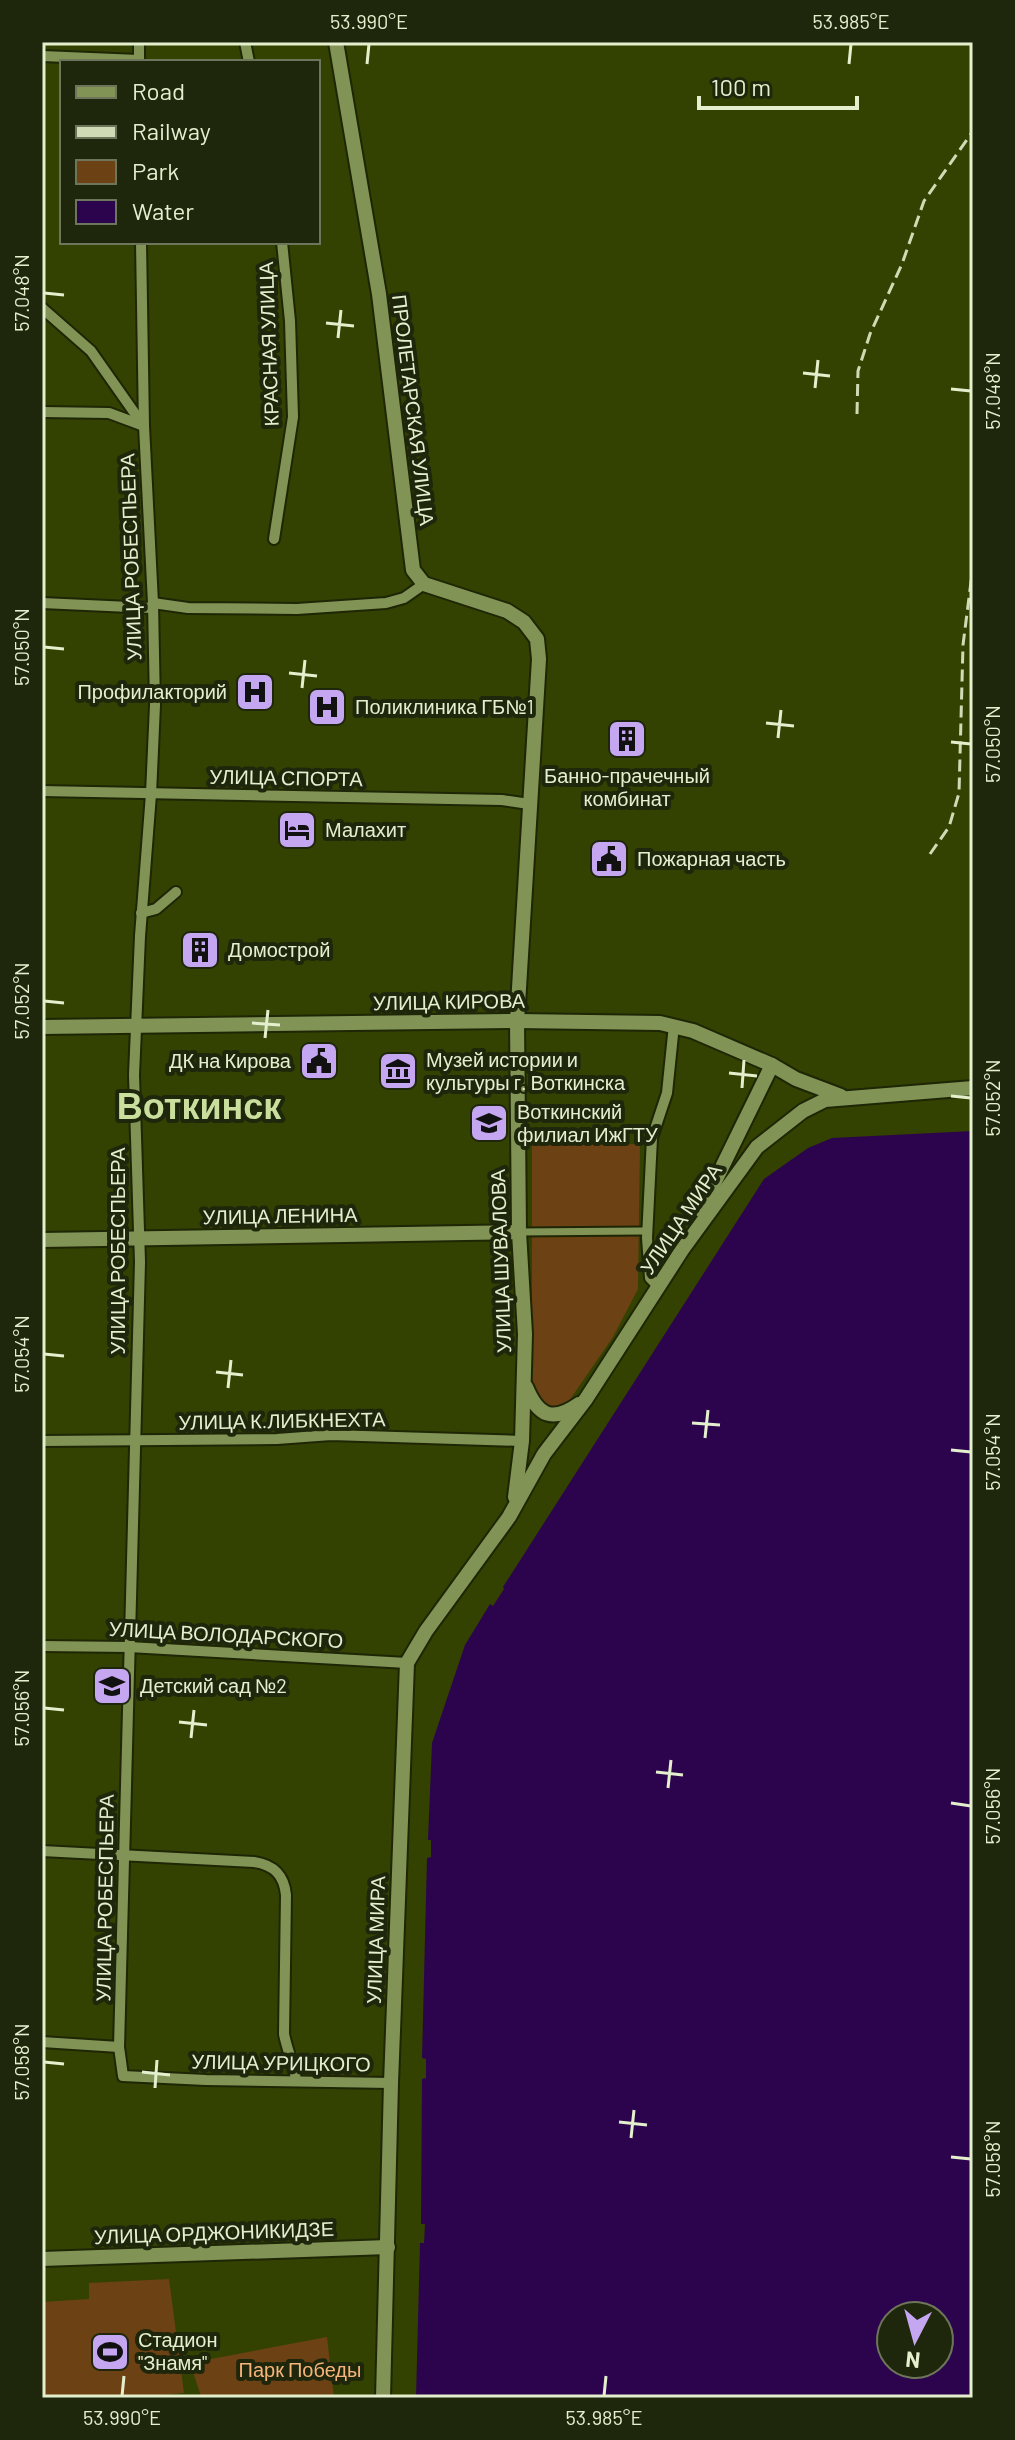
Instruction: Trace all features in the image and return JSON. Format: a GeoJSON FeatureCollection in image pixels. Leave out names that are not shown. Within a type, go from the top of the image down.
{"type":"FeatureCollection","features":[{"type":"Feature","properties":{"kind":"main road","name":"ПРОЛЕТАРСКАЯ УЛИЦА"},"geometry":{"type":"LineString","coordinates":[[336,42],[379,294],[412,566],[424,584]]}},
{"type":"Feature","properties":{"kind":"main road"},"geometry":{"type":"LineString","coordinates":[[424,584],[507,611],[524,622],[537,639],[539,659],[529,804]]}},
{"type":"Feature","properties":{"kind":"main road","name":"УЛИЦА ШУВАЛОВА"},"geometry":{"type":"LineString","coordinates":[[524,1382],[517,1021],[529,804]]}},
{"type":"Feature","properties":{"kind":"main road","name":"УЛИЦА КИРОВА"},"geometry":{"type":"LineString","coordinates":[[42,1027],[637,1021],[674,1025],[693,1031],[842,1097]]}},
{"type":"Feature","properties":{"kind":"main road"},"geometry":{"type":"LineString","coordinates":[[682,1250],[772,1065]]}},
{"type":"Feature","properties":{"kind":"main road"},"geometry":{"type":"LineString","coordinates":[[842,1097],[973,1088]]}},
{"type":"Feature","properties":{"kind":"main road","name":"УЛИЦА МИРА"},"geometry":{"type":"LineString","coordinates":[[383,2398],[407,1663],[426,1631],[509,1517],[544,1454],[586,1399],[682,1250],[757,1147],[803,1111],[825,1100],[842,1097]]}},
{"type":"Feature","properties":{"kind":"main road","name":"УЛИЦА ЛЕНИНА"},"geometry":{"type":"LineString","coordinates":[[42,1240],[519,1232]]}},
{"type":"Feature","properties":{"kind":"main road"},"geometry":{"type":"LineString","coordinates":[[524,1382],[533,1404],[549,1415],[569,1411],[586,1399]]}},
{"type":"Feature","properties":{"kind":"main road","name":"УЛИЦА МИРА"},"geometry":{"type":"LineString","coordinates":[[509,1517],[517,1492],[524,1382]]}},
{"type":"Feature","properties":{"kind":"main road","name":"УЛИЦА ОРДЖОНИКИДЗЕ"},"geometry":{"type":"LineString","coordinates":[[42,2259],[388,2247]]}},
{"type":"Feature","properties":{"kind":"street"},"geometry":{"type":"LineString","coordinates":[[42,56],[120,60]]}},
{"type":"Feature","properties":{"kind":"street","name":"УЛИЦА РОБЕСПЬЕРА"},"geometry":{"type":"LineString","coordinates":[[123,2076],[119,2047],[139,1238],[134,1091],[141,913],[155,705],[144,426],[141,244]]}},
{"type":"Feature","properties":{"kind":"street","name":"КРАСНАЯ УЛИЦА"},"geometry":{"type":"LineString","coordinates":[[274,539],[293,417],[290,321],[282,244]]}},
{"type":"Feature","properties":{"kind":"street","name":"УЛИЦА РОБЕСПЬЕРА"},"geometry":{"type":"LineString","coordinates":[[42,308],[91,351],[144,426]]}},
{"type":"Feature","properties":{"kind":"street"},"geometry":{"type":"LineString","coordinates":[[42,412],[109,413],[144,426]]}},
{"type":"Feature","properties":{"kind":"street"},"geometry":{"type":"LineString","coordinates":[[42,603],[297,609],[386,603],[404,598],[424,584]]}},
{"type":"Feature","properties":{"kind":"street","name":"УЛИЦА СПОРТА"},"geometry":{"type":"LineString","coordinates":[[42,791],[502,800],[529,804]]}},
{"type":"Feature","properties":{"kind":"street"},"geometry":{"type":"LineString","coordinates":[[141,913],[156,909],[176,892]]}},
{"type":"Feature","properties":{"kind":"street"},"geometry":{"type":"LineString","coordinates":[[659,1287],[650,1278],[647,1238],[652,1138],[667,1093],[674,1025]]}},
{"type":"Feature","properties":{"kind":"street"},"geometry":{"type":"LineString","coordinates":[[519,1232],[643,1231]]}},
{"type":"Feature","properties":{"kind":"street","name":"УЛИЦА К.ЛИБКНЕХТА"},"geometry":{"type":"LineString","coordinates":[[42,1441],[277,1439],[331,1435],[522,1441]]}},
{"type":"Feature","properties":{"kind":"street","name":"УЛИЦА ВОЛОДАРСКОГО"},"geometry":{"type":"LineString","coordinates":[[42,1646],[129,1647],[407,1663]]}},
{"type":"Feature","properties":{"kind":"street"},"geometry":{"type":"LineString","coordinates":[[42,1851],[254,1862],[266,1864],[280,1874],[286,1895],[284,2034],[296,2080]]}},
{"type":"Feature","properties":{"kind":"street"},"geometry":{"type":"LineString","coordinates":[[42,2042],[119,2047]]}},
{"type":"Feature","properties":{"kind":"street","name":"УЛИЦА УРИЦКОГО"},"geometry":{"type":"LineString","coordinates":[[123,2076],[391,2083]]}},
{"type":"Feature","properties":{"kind":"green space"},"geometry":{"type":"Polygon","coordinates":[[[640,1144],[638,1289],[613,1337],[569,1401],[544,1410],[532,1391],[532,1145],[640,1144]]]}},
{"type":"Feature","properties":{"kind":"green space","name":"Стадион \"Знамя\""},"geometry":{"type":"Polygon","coordinates":[[[169,2279],[184,2393],[165,2395],[164,2398],[42,2398],[42,2302],[89,2299],[89,2283],[169,2279]]]}},
{"type":"Feature","properties":{"kind":"green space","name":"Парк Победы"},"geometry":{"type":"Polygon","coordinates":[[[327,2337],[334,2398],[195,2398],[201,2396],[190,2363],[327,2337]]]}},
{"type":"Feature","properties":{"kind":"water"},"geometry":{"type":"Polygon","coordinates":[[[973,1131],[973,2398],[416,2398],[420,2243],[424,2243],[425,2224],[421,2224],[422,2079],[426,2078],[426,2059],[422,2058],[427,1858],[431,1857],[431,1840],[428,1840],[432,1743],[465,1645],[490,1604],[493,1606],[504,1589],[764,1179],[808,1148],[832,1138],[973,1131]]]}},
{"type":"Feature","properties":{"kind":"railway"},"geometry":{"type":"LineString","coordinates":[[857,414],[858,371],[924,201],[973,131]]}},
{"type":"Feature","properties":{"kind":"railway"},"geometry":{"type":"LineString","coordinates":[[930,854],[949,827],[959,793],[963,645],[973,566]]}},
{"type":"Feature","properties":{"kind":"place","name":"Профилакторий"},"geometry":{"type":"Point","coordinates":[255,692]}},
{"type":"Feature","properties":{"kind":"place","name":"Поликлиника ГБ№1"},"geometry":{"type":"Point","coordinates":[327,707]}},
{"type":"Feature","properties":{"kind":"place","name":"Банно-прачечный комбинат"},"geometry":{"type":"Point","coordinates":[627,739]}},
{"type":"Feature","properties":{"kind":"place","name":"Малахит"},"geometry":{"type":"Point","coordinates":[297,830]}},
{"type":"Feature","properties":{"kind":"place","name":"Пожарная часть"},"geometry":{"type":"Point","coordinates":[609,859]}},
{"type":"Feature","properties":{"kind":"place","name":"Домострой"},"geometry":{"type":"Point","coordinates":[200,950]}},
{"type":"Feature","properties":{"kind":"place","name":"ДК на Кирова"},"geometry":{"type":"Point","coordinates":[319,1061]}},
{"type":"Feature","properties":{"kind":"place","name":"Музей истории и культуры г. Воткинска"},"geometry":{"type":"Point","coordinates":[398,1071]}},
{"type":"Feature","properties":{"kind":"place","name":"Воткинский филиал ИжГТУ"},"geometry":{"type":"Point","coordinates":[489,1123]}},
{"type":"Feature","properties":{"kind":"place","name":"Детский сад №2"},"geometry":{"type":"Point","coordinates":[112,1686]}},
{"type":"Feature","properties":{"kind":"place","name":"Стадион \"Знамя\""},"geometry":{"type":"Point","coordinates":[110,2352]}},
{"type":"Feature","properties":{"kind":"district","name":"Воткинск"},"geometry":{"type":"Point","coordinates":[199,1106]}}]}
